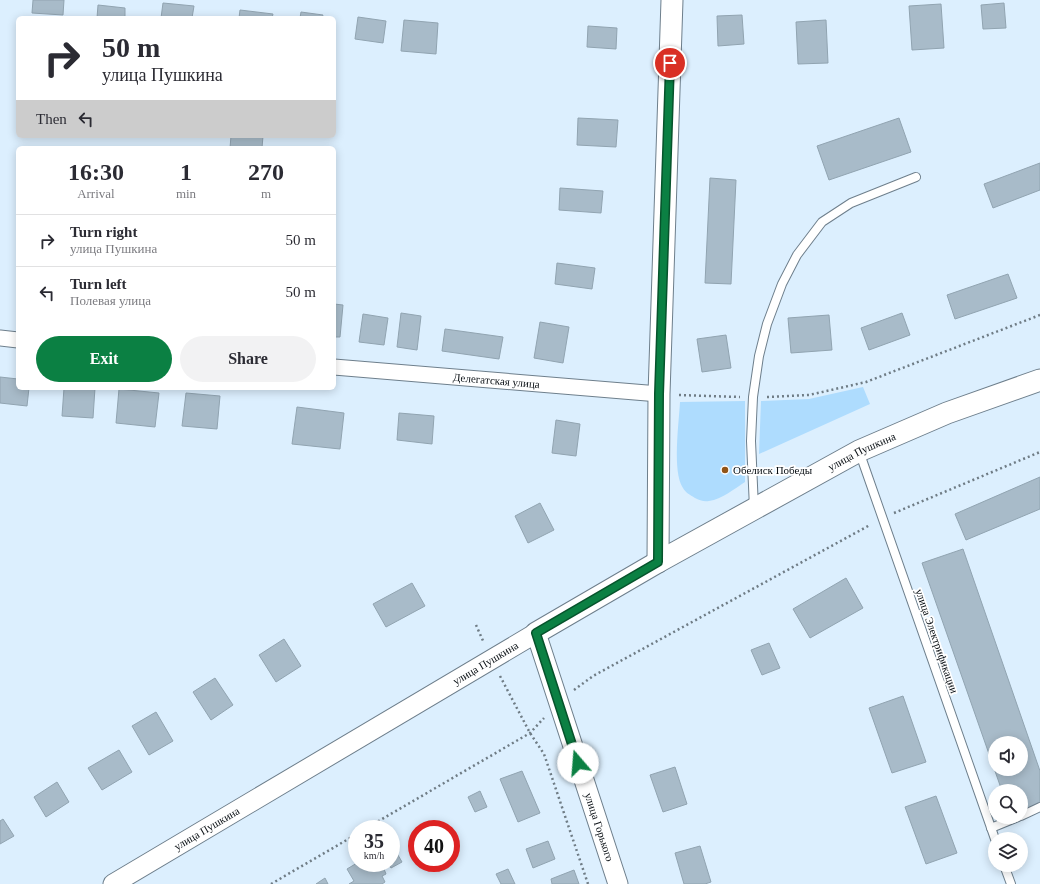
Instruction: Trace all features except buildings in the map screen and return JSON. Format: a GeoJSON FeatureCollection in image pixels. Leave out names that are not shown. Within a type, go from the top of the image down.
{"type":"FeatureCollection","features":[{"type":"Feature","properties":{"kind":"main road"},"geometry":{"type":"LineString","coordinates":[[658,562],[659,394],[672,0]]}},
{"type":"Feature","properties":{"kind":"main road","name":"улица Пушкина"},"geometry":{"type":"LineString","coordinates":[[536,633],[658,562],[859,451],[947,413],[1040,380]]}},
{"type":"Feature","properties":{"kind":"street"},"geometry":{"type":"LineString","coordinates":[[0,338],[16,340]]}},
{"type":"Feature","properties":{"kind":"street","name":"Делегатская улица"},"geometry":{"type":"LineString","coordinates":[[336,367],[659,394]]}},
{"type":"Feature","properties":{"kind":"street","name":"улица Горького"},"geometry":{"type":"LineString","coordinates":[[536,633],[618,884]]}},
{"type":"Feature","properties":{"kind":"street","name":"улица Пушкина"},"geometry":{"type":"LineString","coordinates":[[113,884],[536,633]]}},
{"type":"Feature","properties":{"kind":"lane"},"geometry":{"type":"LineString","coordinates":[[754,509],[751,441],[753,397],[759,356],[782,284],[797,255],[822,222],[850,203],[916,177]]}},
{"type":"Feature","properties":{"kind":"lane","name":"улица Электрификации"},"geometry":{"type":"LineString","coordinates":[[859,451],[992,832]]}},
{"type":"Feature","properties":{"kind":"lane"},"geometry":{"type":"LineString","coordinates":[[1028,813],[1040,807]]}},
{"type":"Feature","properties":{"kind":"lane"},"geometry":{"type":"LineString","coordinates":[[991,828],[1001,824]]}},
{"type":"Feature","properties":{"kind":"lane"},"geometry":{"type":"LineString","coordinates":[[1007,872],[1011,884]]}},
{"type":"Feature","properties":{"kind":"path"},"geometry":{"type":"LineString","coordinates":[[659,394],[753,397],[809,395],[866,382],[1040,314]]}},
{"type":"Feature","properties":{"kind":"path"},"geometry":{"type":"LineString","coordinates":[[380,820],[530,733],[558,702],[593,676],[882,518],[1040,452]]}},
{"type":"Feature","properties":{"kind":"path"},"geometry":{"type":"LineString","coordinates":[[476,625],[492,660],[530,733],[544,754],[588,884]]}},
{"type":"Feature","properties":{"kind":"path"},"geometry":{"type":"LineString","coordinates":[[271,884],[348,839]]}},
{"type":"Feature","properties":{"kind":"shaded area"},"geometry":{"type":"Polygon","coordinates":[[[863,387],[870,404],[759,454],[761,401],[809,399],[863,387]]]}},
{"type":"Feature","properties":{"kind":"shaded area"},"geometry":{"type":"Polygon","coordinates":[[[745,401],[745,482],[714,500],[705,501],[695,498],[684,489],[680,481],[678,471],[677,446],[680,402],[745,401]]]}},
{"type":"Feature","properties":{"kind":"place","name":"Обелиск Победы"},"geometry":{"type":"Point","coordinates":[725,470]}},
{"type":"Feature","properties":{"kind":"route"},"geometry":{"type":"LineString","coordinates":[[578,763],[536,633],[658,562],[659,394],[670,63]]}}]}
